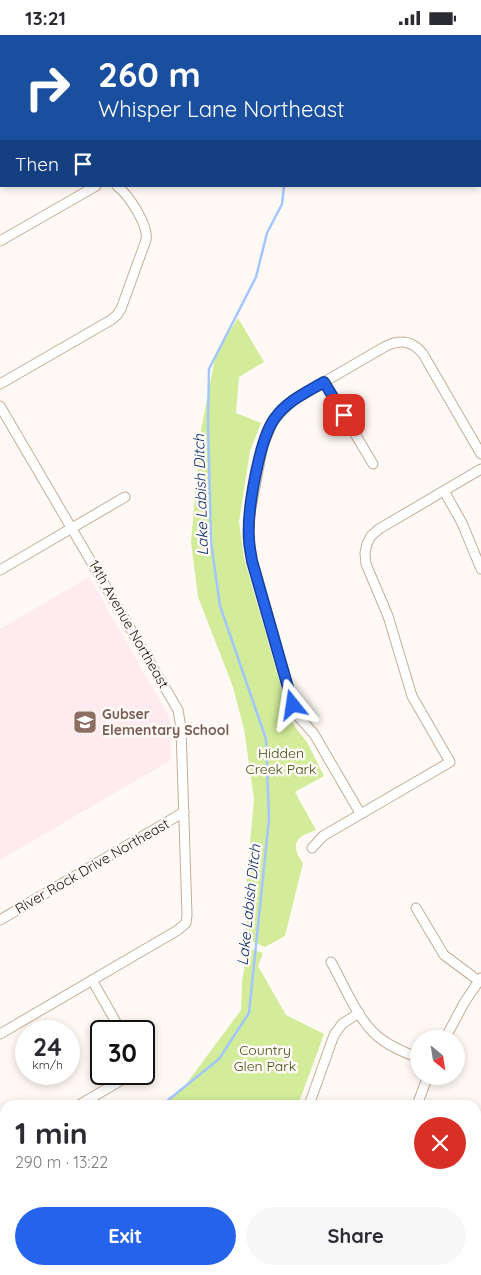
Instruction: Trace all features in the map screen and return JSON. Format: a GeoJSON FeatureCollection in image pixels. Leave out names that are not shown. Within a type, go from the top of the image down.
{"type":"FeatureCollection","features":[{"type":"Feature","properties":{"kind":"street"},"geometry":{"type":"LineString","coordinates":[[0,241],[94,187]]}},
{"type":"Feature","properties":{"kind":"street"},"geometry":{"type":"LineString","coordinates":[[0,384],[117,315],[121,309],[140,258],[147,232],[134,207],[118,187]]}},
{"type":"Feature","properties":{"kind":"street"},"geometry":{"type":"LineString","coordinates":[[360,813],[314,734],[296,713],[252,561],[248,537],[250,513],[263,445],[274,419],[293,400],[386,345],[408,342],[417,347],[423,355],[481,454]]}},
{"type":"Feature","properties":{"kind":"street"},"geometry":{"type":"LineString","coordinates":[[324,382],[373,464]]}},
{"type":"Feature","properties":{"kind":"street","name":"14th Avenue Northeast"},"geometry":{"type":"LineString","coordinates":[[0,406],[73,528],[178,711],[181,728],[188,915],[186,923],[178,930],[92,981]]}},
{"type":"Feature","properties":{"kind":"street"},"geometry":{"type":"LineString","coordinates":[[312,848],[323,835],[450,762],[412,696],[388,616],[366,564],[365,553],[367,544],[379,529],[481,469]]}},
{"type":"Feature","properties":{"kind":"street"},"geometry":{"type":"LineString","coordinates":[[444,491],[462,523],[481,569]]}},
{"type":"Feature","properties":{"kind":"street"},"geometry":{"type":"LineString","coordinates":[[0,570],[124,497]]}},
{"type":"Feature","properties":{"kind":"street","name":"River Rock Drive Northeast"},"geometry":{"type":"LineString","coordinates":[[0,920],[184,812]]}},
{"type":"Feature","properties":{"kind":"street"},"geometry":{"type":"LineString","coordinates":[[416,908],[444,955],[451,962],[480,979],[450,1030]]}},
{"type":"Feature","properties":{"kind":"street"},"geometry":{"type":"LineString","coordinates":[[331,962],[374,1034],[386,1043],[410,1054]]}},
{"type":"Feature","properties":{"kind":"street"},"geometry":{"type":"LineString","coordinates":[[0,1034],[92,981],[115,1020]]}},
{"type":"Feature","properties":{"kind":"street"},"geometry":{"type":"LineString","coordinates":[[310,1100],[334,1035],[342,1025],[360,1013]]}},
{"type":"Feature","properties":{"kind":"street"},"geometry":{"type":"LineString","coordinates":[[88,1100],[113,1085]]}},
{"type":"Feature","properties":{"kind":"street"},"geometry":{"type":"LineString","coordinates":[[420,1100],[425,1085]]}},
{"type":"Feature","properties":{"kind":"shaded area","name":"Gubser Elementary School"},"geometry":{"type":"Polygon","coordinates":[[[89,577],[169,717],[171,727],[171,760],[0,860],[0,629],[89,577]]]}},
{"type":"Feature","properties":{"kind":"green space","name":"Hidden Creek Park"},"geometry":{"type":"Polygon","coordinates":[[[238,318],[264,362],[239,377],[236,413],[261,423],[250,451],[239,522],[244,558],[288,711],[295,727],[307,742],[324,776],[295,792],[316,830],[304,835],[297,841],[298,856],[303,863],[285,936],[265,947],[247,939],[246,889],[254,799],[244,729],[233,687],[198,597],[191,542],[201,430],[216,353],[238,318]]]}},
{"type":"Feature","properties":{"kind":"green space","name":"Country Glen Park"},"geometry":{"type":"Polygon","coordinates":[[[248,948],[263,953],[258,966],[286,1015],[324,1034],[300,1100],[169,1100],[184,1087],[241,1010],[242,981],[248,948]]]}},
{"type":"Feature","properties":{"kind":"waterway","name":"Lake Labish Ditch"},"geometry":{"type":"LineString","coordinates":[[168,1100],[219,1059],[249,1013],[269,819],[266,739],[220,606],[211,542],[208,422],[209,369],[256,277],[267,233],[282,204],[284,187]]}},
{"type":"Feature","properties":{"kind":"place","name":"Gubser Elementary School"},"geometry":{"type":"Point","coordinates":[85,722]}},
{"type":"Feature","properties":{"kind":"route"},"geometry":{"type":"LineString","coordinates":[[293,705],[252,561],[248,537],[252,499],[263,445],[274,419],[285,407],[293,400],[324,382],[344,415]]}}]}
